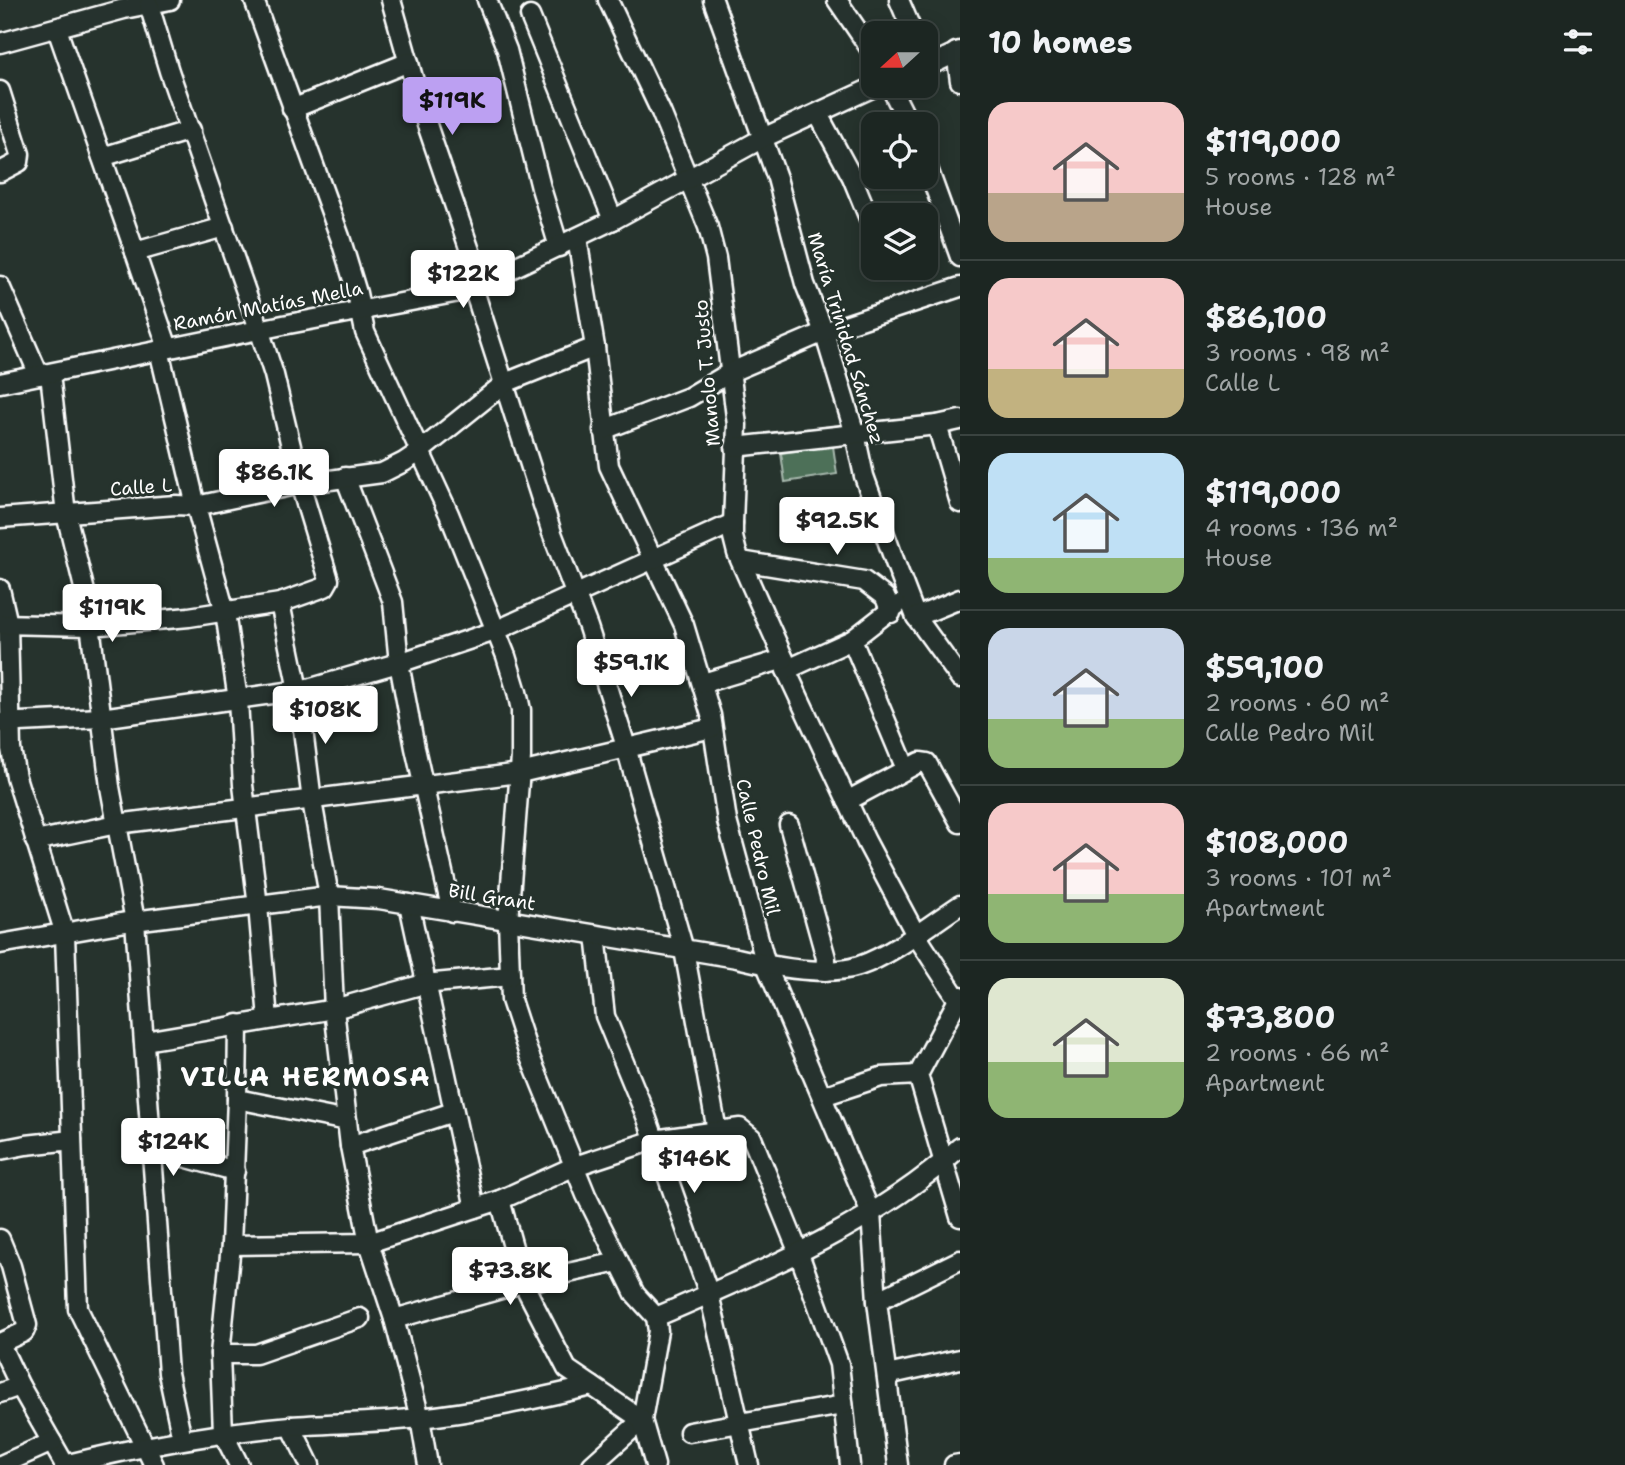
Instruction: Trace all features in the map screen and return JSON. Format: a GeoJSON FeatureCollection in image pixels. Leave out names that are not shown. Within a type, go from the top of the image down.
{"type":"FeatureCollection","features":[{"type":"Feature","properties":{"kind":"street"},"geometry":{"type":"LineString","coordinates":[[2,37],[57,29],[102,8],[149,5],[170,0]]}},
{"type":"Feature","properties":{"kind":"street"},"geometry":{"type":"LineString","coordinates":[[254,0],[340,237],[365,332],[449,514],[517,692],[521,710],[520,773],[508,921],[511,1000],[528,1052],[618,1262],[635,1294],[656,1317],[658,1331],[642,1420],[655,1465]]}},
{"type":"Feature","properties":{"kind":"street"},"geometry":{"type":"LineString","coordinates":[[391,0],[505,383],[552,533],[588,627],[684,950],[717,1131]]}},
{"type":"Feature","properties":{"kind":"street"},"geometry":{"type":"LineString","coordinates":[[487,0],[506,50],[559,247]]}},
{"type":"Feature","properties":{"kind":"street","name":"Manolo T. Justo"},"geometry":{"type":"LineString","coordinates":[[608,0],[661,112],[708,227],[716,258],[737,425],[733,537],[741,561],[785,665],[866,841],[916,935],[959,1000]]}},
{"type":"Feature","properties":{"kind":"street","name":"María Trinidad Sánchez"},"geometry":{"type":"LineString","coordinates":[[713,0],[777,178],[806,284],[824,332],[855,434],[864,476],[916,617],[960,678]]}},
{"type":"Feature","properties":{"kind":"street"},"geometry":{"type":"LineString","coordinates":[[837,0],[861,35]]}},
{"type":"Feature","properties":{"kind":"street"},"geometry":{"type":"LineString","coordinates":[[900,0],[908,21]]}},
{"type":"Feature","properties":{"kind":"street"},"geometry":{"type":"LineString","coordinates":[[4,624],[90,626],[225,612],[280,603],[325,587],[329,580],[300,484],[260,329],[149,5]]}},
{"type":"Feature","properties":{"kind":"street"},"geometry":{"type":"LineString","coordinates":[[530,16],[613,220]]}},
{"type":"Feature","properties":{"kind":"street"},"geometry":{"type":"LineString","coordinates":[[57,29],[135,252],[163,349],[196,506],[225,612],[238,700],[268,1019]]}},
{"type":"Feature","properties":{"kind":"street"},"geometry":{"type":"LineString","coordinates":[[938,60],[958,51],[960,81]]}},
{"type":"Feature","properties":{"kind":"street"},"geometry":{"type":"LineString","coordinates":[[292,110],[410,62]]}},
{"type":"Feature","properties":{"kind":"street"},"geometry":{"type":"LineString","coordinates":[[0,91],[20,154],[19,162],[0,172]]}},
{"type":"Feature","properties":{"kind":"street","name":"Ramón Matías Mella"},"geometry":{"type":"LineString","coordinates":[[0,383],[360,309],[454,293],[578,238],[763,138],[861,93]]}},
{"type":"Feature","properties":{"kind":"street"},"geometry":{"type":"LineString","coordinates":[[818,114],[852,177],[863,203]]}},
{"type":"Feature","properties":{"kind":"street"},"geometry":{"type":"LineString","coordinates":[[102,157],[191,130]]}},
{"type":"Feature","properties":{"kind":"street"},"geometry":{"type":"LineString","coordinates":[[935,189],[960,257]]}},
{"type":"Feature","properties":{"kind":"street"},"geometry":{"type":"LineString","coordinates":[[135,252],[224,227]]}},
{"type":"Feature","properties":{"kind":"street","name":"Calle Pedro Mil"},"geometry":{"type":"LineString","coordinates":[[578,238],[595,347],[609,466],[684,625],[703,683],[727,821],[766,965],[871,1213],[877,1301],[898,1465]]}},
{"type":"Feature","properties":{"kind":"street"},"geometry":{"type":"LineString","coordinates":[[0,286],[44,374],[66,514],[84,586],[117,824],[135,921],[168,1373],[182,1439]]}},
{"type":"Feature","properties":{"kind":"street"},"geometry":{"type":"LineString","coordinates":[[603,430],[689,397],[731,372],[824,332],[960,287]]}},
{"type":"Feature","properties":{"kind":"street","name":"Calle L"},"geometry":{"type":"LineString","coordinates":[[0,518],[176,505],[196,506],[300,484],[382,473],[419,452],[505,383],[595,347]]}},
{"type":"Feature","properties":{"kind":"street"},"geometry":{"type":"LineString","coordinates":[[736,447],[937,425],[960,420]]}},
{"type":"Feature","properties":{"kind":"street"},"geometry":{"type":"LineString","coordinates":[[937,425],[960,503]]}},
{"type":"Feature","properties":{"kind":"street"},"geometry":{"type":"LineString","coordinates":[[345,477],[393,602],[399,663],[423,786],[452,912]]}},
{"type":"Feature","properties":{"kind":"street"},"geometry":{"type":"LineString","coordinates":[[5,723],[101,718],[238,700],[298,690],[399,663],[495,631],[733,523]]}},
{"type":"Feature","properties":{"kind":"street"},"geometry":{"type":"LineString","coordinates":[[741,561],[864,581],[884,597],[891,613]]}},
{"type":"Feature","properties":{"kind":"street"},"geometry":{"type":"LineString","coordinates":[[0,589],[4,624],[5,723],[16,778],[65,934],[78,1310],[154,1465]]}},
{"type":"Feature","properties":{"kind":"street"},"geometry":{"type":"LineString","coordinates":[[703,683],[785,665],[852,640],[891,613],[908,594]]}},
{"type":"Feature","properties":{"kind":"street"},"geometry":{"type":"LineString","coordinates":[[916,617],[960,599]]}},
{"type":"Feature","properties":{"kind":"street"},"geometry":{"type":"LineString","coordinates":[[280,603],[298,690],[312,801],[329,897],[334,1009],[350,1146],[369,1244],[394,1319],[420,1418],[428,1465]]}},
{"type":"Feature","properties":{"kind":"street"},"geometry":{"type":"LineString","coordinates":[[852,640],[906,769]]}},
{"type":"Feature","properties":{"kind":"street"},"geometry":{"type":"LineString","coordinates":[[34,841],[117,824],[520,773],[712,728]]}},
{"type":"Feature","properties":{"kind":"street"},"geometry":{"type":"LineString","coordinates":[[847,801],[919,761],[928,763],[960,823]]}},
{"type":"Feature","properties":{"kind":"street"},"geometry":{"type":"LineString","coordinates":[[789,825],[826,958],[825,971]]}},
{"type":"Feature","properties":{"kind":"street","name":"Bill Grant"},"geometry":{"type":"LineString","coordinates":[[0,944],[135,921],[329,897],[379,899],[766,965],[825,971],[858,966],[916,935],[960,905]]}},
{"type":"Feature","properties":{"kind":"street"},"geometry":{"type":"LineString","coordinates":[[408,904],[475,1208]]}},
{"type":"Feature","properties":{"kind":"street"},"geometry":{"type":"LineString","coordinates":[[596,935],[605,1016],[654,1140],[709,1294],[749,1465]]}},
{"type":"Feature","properties":{"kind":"street"},"geometry":{"type":"LineString","coordinates":[[144,1041],[334,1009],[425,984],[510,976]]}},
{"type":"Feature","properties":{"kind":"street"},"geometry":{"type":"LineString","coordinates":[[959,1000],[918,1075],[960,1217]]}},
{"type":"Feature","properties":{"kind":"street"},"geometry":{"type":"LineString","coordinates":[[238,1024],[231,1245],[220,1354],[223,1433],[239,1465]]}},
{"type":"Feature","properties":{"kind":"street"},"geometry":{"type":"LineString","coordinates":[[823,1096],[881,1077],[918,1075]]}},
{"type":"Feature","properties":{"kind":"street"},"geometry":{"type":"LineString","coordinates":[[237,1099],[347,1121]]}},
{"type":"Feature","properties":{"kind":"street"},"geometry":{"type":"LineString","coordinates":[[350,1146],[453,1112]]}},
{"type":"Feature","properties":{"kind":"street"},"geometry":{"type":"LineString","coordinates":[[231,1245],[369,1244],[500,1200],[575,1166],[654,1140],[740,1128],[752,1138],[798,1251],[839,1364],[850,1465]]}},
{"type":"Feature","properties":{"kind":"street"},"geometry":{"type":"LineString","coordinates":[[0,1150],[72,1140]]}},
{"type":"Feature","properties":{"kind":"street"},"geometry":{"type":"LineString","coordinates":[[151,1147],[235,1171]]}},
{"type":"Feature","properties":{"kind":"street"},"geometry":{"type":"LineString","coordinates":[[656,1317],[798,1251],[871,1213],[943,1163],[960,1147]]}},
{"type":"Feature","properties":{"kind":"street"},"geometry":{"type":"LineString","coordinates":[[500,1200],[523,1283],[567,1369],[642,1420]]}},
{"type":"Feature","properties":{"kind":"street"},"geometry":{"type":"LineString","coordinates":[[0,1239],[27,1329],[0,1343],[20,1386],[64,1465],[144,1445],[182,1439],[291,1426],[420,1418],[524,1401],[592,1386]]}},
{"type":"Feature","properties":{"kind":"street"},"geometry":{"type":"LineString","coordinates":[[877,1301],[960,1260]]}},
{"type":"Feature","properties":{"kind":"street"},"geometry":{"type":"LineString","coordinates":[[394,1319],[523,1283],[618,1262]]}},
{"type":"Feature","properties":{"kind":"street"},"geometry":{"type":"LineString","coordinates":[[220,1354],[256,1353],[360,1318]]}},
{"type":"Feature","properties":{"kind":"street"},"geometry":{"type":"LineString","coordinates":[[887,1375],[960,1359]]}},
{"type":"Feature","properties":{"kind":"street"},"geometry":{"type":"LineString","coordinates":[[0,1393],[20,1386]]}},
{"type":"Feature","properties":{"kind":"street"},"geometry":{"type":"LineString","coordinates":[[689,1432],[843,1405]]}},
{"type":"Feature","properties":{"kind":"street"},"geometry":{"type":"LineString","coordinates":[[592,1465],[642,1420]]}},
{"type":"Feature","properties":{"kind":"street"},"geometry":{"type":"LineString","coordinates":[[291,1426],[310,1465]]}},
{"type":"Feature","properties":{"kind":"street"},"geometry":{"type":"LineString","coordinates":[[1,1465],[52,1442]]}},
{"type":"Feature","properties":{"kind":"street"},"geometry":{"type":"LineString","coordinates":[[954,1465],[960,1464]]}},
{"type":"Feature","properties":{"kind":"green space"},"geometry":{"type":"Polygon","coordinates":[[[833,446],[837,474],[785,482],[781,453],[833,446]]]}},
{"type":"Feature","properties":{"kind":"district","name":"VILLA HERMOSA"},"geometry":{"type":"Point","coordinates":[306,1076]}}]}
